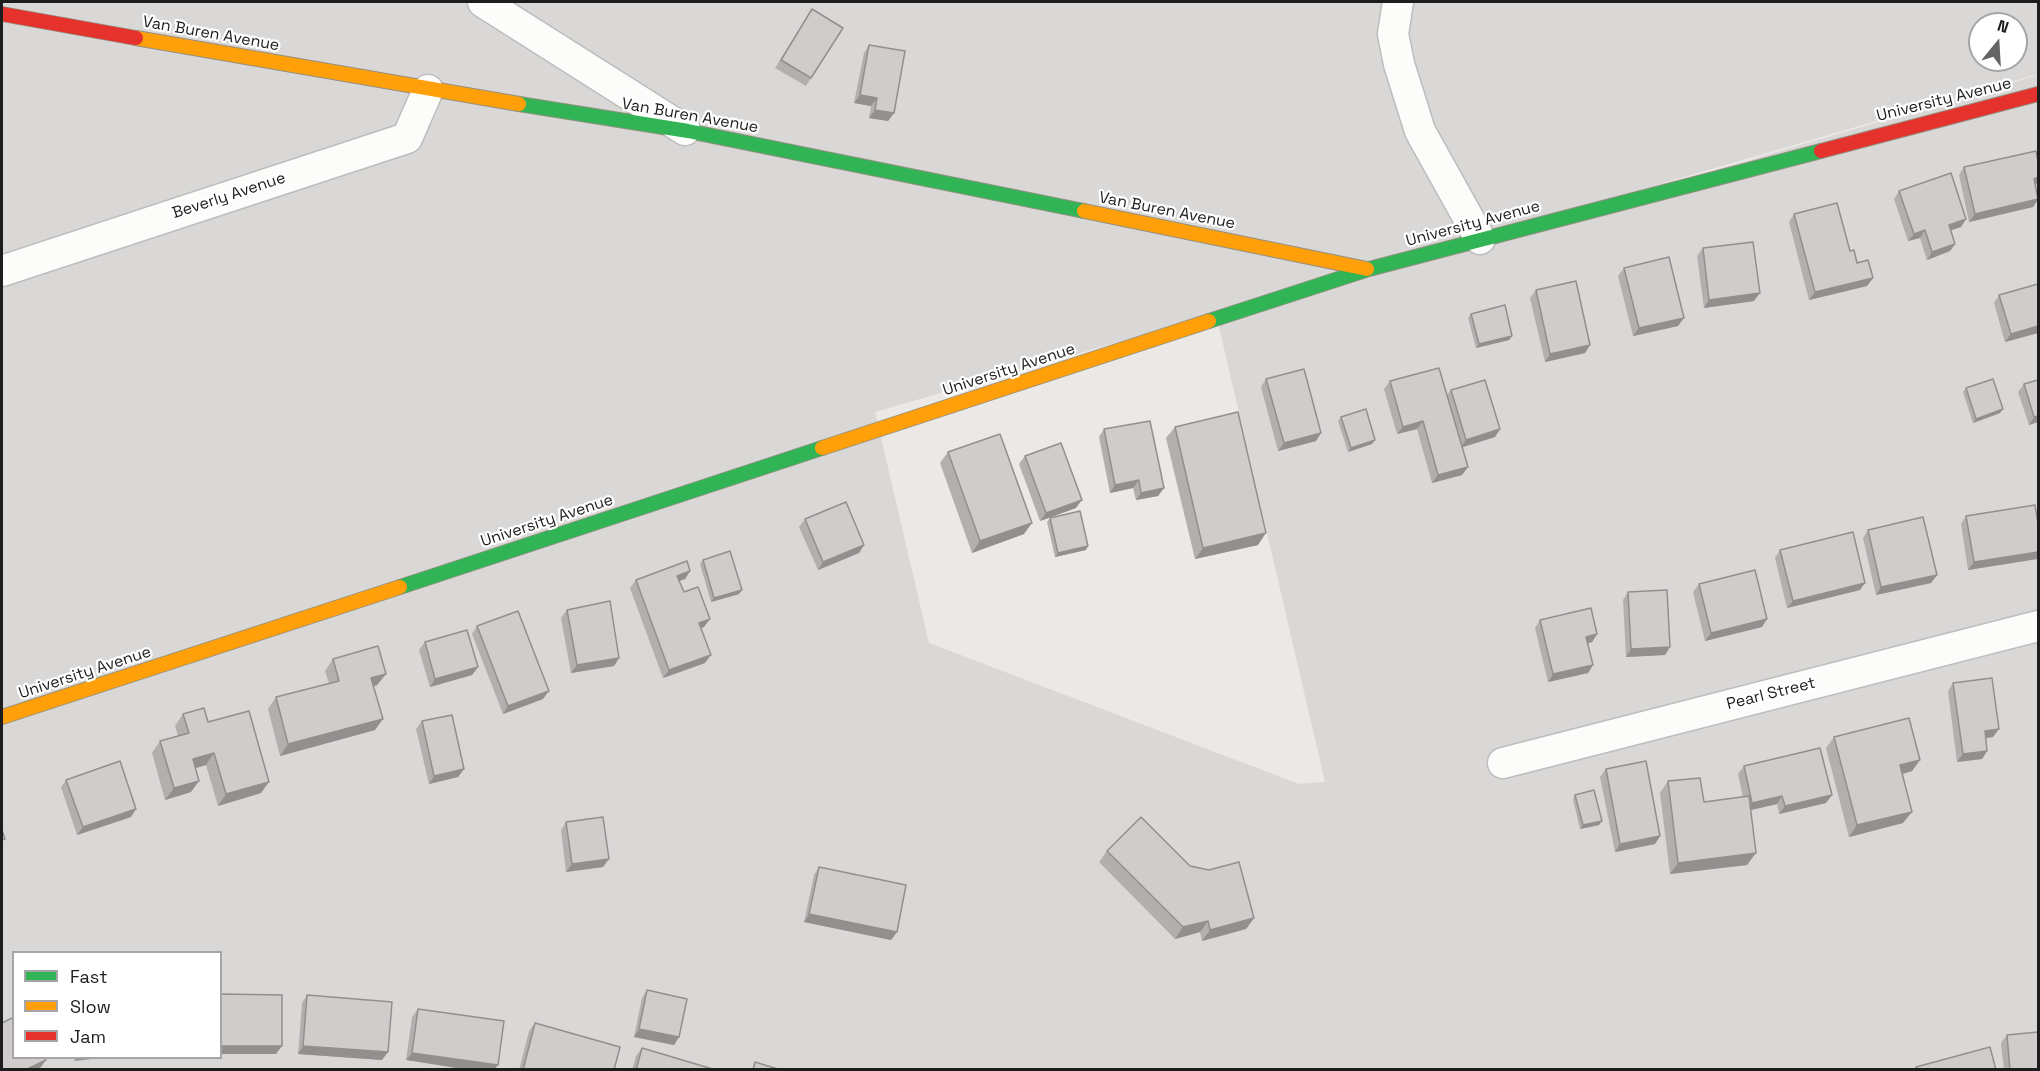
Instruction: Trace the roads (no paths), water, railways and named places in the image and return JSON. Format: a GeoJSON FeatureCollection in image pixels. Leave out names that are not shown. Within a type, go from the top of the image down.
{"type":"FeatureCollection","features":[{"type":"Feature","properties":{"kind":"main road","name":"Van Buren Avenue"},"geometry":{"type":"LineString","coordinates":[[2,14],[428,90],[688,131],[1369,269]]}},
{"type":"Feature","properties":{"kind":"main road","name":"University Avenue"},"geometry":{"type":"LineString","coordinates":[[2,717],[1369,269],[2038,94]]}},
{"type":"Feature","properties":{"kind":"street"},"geometry":{"type":"LineString","coordinates":[[483,2],[688,131]]}},
{"type":"Feature","properties":{"kind":"street"},"geometry":{"type":"LineString","coordinates":[[1398,2],[1393,34],[1398,64],[1420,131],[1480,239]]}},
{"type":"Feature","properties":{"kind":"street","name":"Beverly Avenue"},"geometry":{"type":"LineString","coordinates":[[2,271],[407,138],[428,90]]}},
{"type":"Feature","properties":{"kind":"street","name":"Pearl Street"},"geometry":{"type":"LineString","coordinates":[[1503,763],[2038,626]]}}]}
